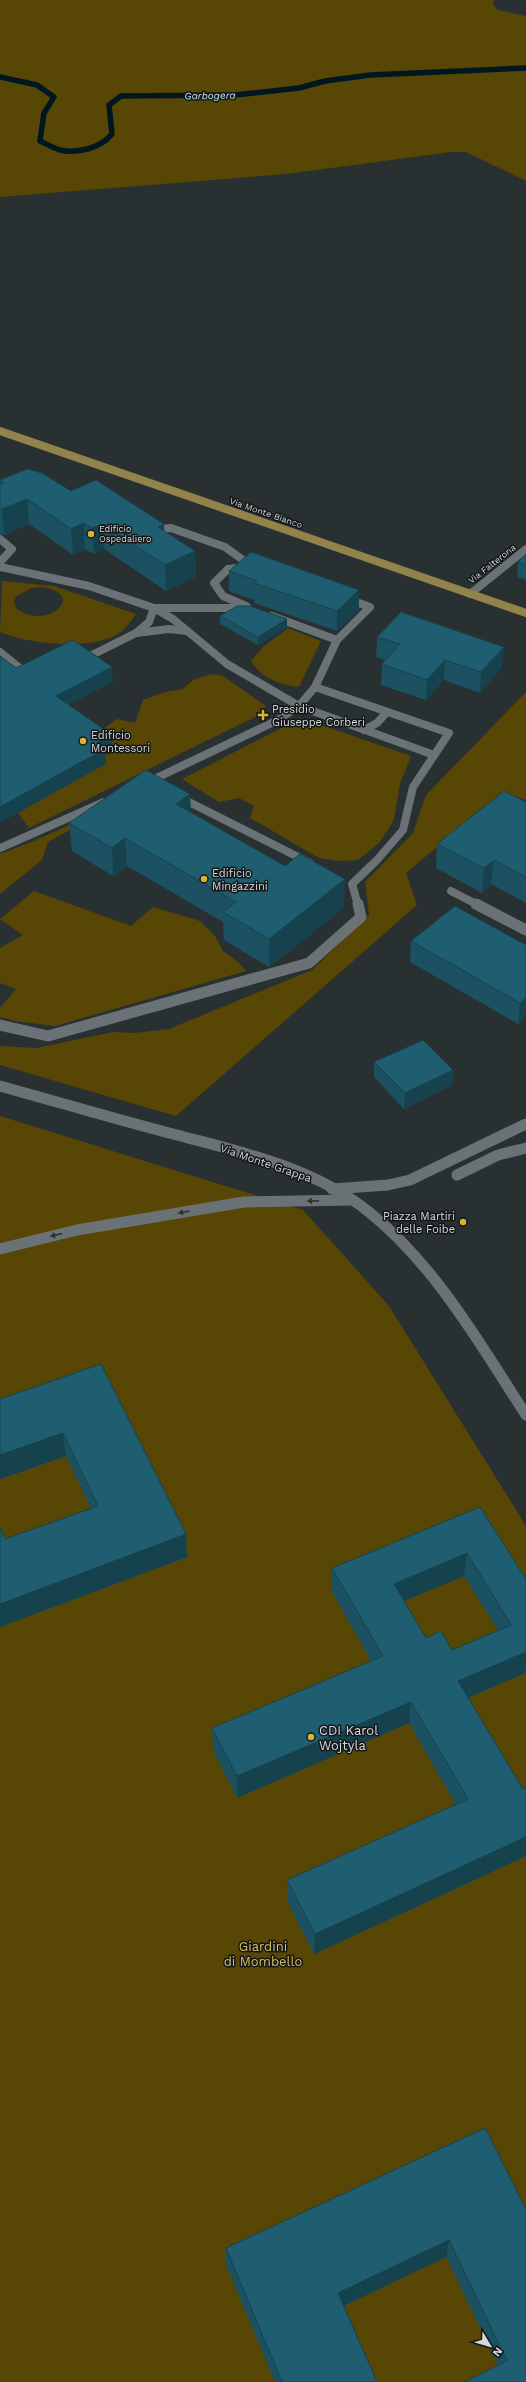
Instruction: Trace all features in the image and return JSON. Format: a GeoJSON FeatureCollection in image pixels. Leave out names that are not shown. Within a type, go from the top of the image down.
{"type":"FeatureCollection","features":[{"type":"Feature","properties":{"kind":"main road","name":"Via Monte Bianco"},"geometry":{"type":"LineString","coordinates":[[0,431],[526,613]]}},
{"type":"Feature","properties":{"kind":"street"},"geometry":{"type":"LineString","coordinates":[[145,530],[171,528],[225,547],[251,566],[266,572]]}},
{"type":"Feature","properties":{"kind":"street"},"geometry":{"type":"LineString","coordinates":[[0,539],[12,549],[0,562]]}},
{"type":"Feature","properties":{"kind":"street","name":"Via Falterona"},"geometry":{"type":"LineString","coordinates":[[470,594],[526,549]]}},
{"type":"Feature","properties":{"kind":"street"},"geometry":{"type":"LineString","coordinates":[[251,566],[228,569],[214,583],[223,596],[337,640]]}},
{"type":"Feature","properties":{"kind":"street"},"geometry":{"type":"LineString","coordinates":[[0,567],[90,586],[154,608],[172,618],[227,664],[299,706],[434,755]]}},
{"type":"Feature","properties":{"kind":"street"},"geometry":{"type":"LineString","coordinates":[[135,788],[278,720],[299,706],[316,687],[337,640],[370,607],[333,594]]}},
{"type":"Feature","properties":{"kind":"street"},"geometry":{"type":"LineString","coordinates":[[154,608],[259,611]]}},
{"type":"Feature","properties":{"kind":"street"},"geometry":{"type":"LineString","coordinates":[[88,657],[136,633],[149,622],[154,608]]}},
{"type":"Feature","properties":{"kind":"street"},"geometry":{"type":"LineString","coordinates":[[136,633],[170,629],[187,631]]}},
{"type":"Feature","properties":{"kind":"street"},"geometry":{"type":"LineString","coordinates":[[0,652],[21,669]]}},
{"type":"Feature","properties":{"kind":"street"},"geometry":{"type":"LineString","coordinates":[[0,1025],[48,1036],[309,963],[361,917],[348,882],[378,860],[403,830],[413,787],[448,733],[316,687]]}},
{"type":"Feature","properties":{"kind":"street"},"geometry":{"type":"LineString","coordinates":[[364,730],[377,724],[387,712]]}},
{"type":"Feature","properties":{"kind":"street"},"geometry":{"type":"LineString","coordinates":[[150,782],[317,866]]}},
{"type":"Feature","properties":{"kind":"street"},"geometry":{"type":"LineString","coordinates":[[0,848],[114,798]]}},
{"type":"Feature","properties":{"kind":"street"},"geometry":{"type":"LineString","coordinates":[[451,891],[526,930]]}},
{"type":"Feature","properties":{"kind":"street","name":"Via Monte Grappa"},"geometry":{"type":"LineString","coordinates":[[0,1086],[246,1153],[302,1174],[352,1200],[369,1211],[404,1245],[436,1283],[477,1339],[526,1415]]}},
{"type":"Feature","properties":{"kind":"street"},"geometry":{"type":"LineString","coordinates":[[332,1189],[388,1185],[410,1180],[526,1124]]}},
{"type":"Feature","properties":{"kind":"street"},"geometry":{"type":"LineString","coordinates":[[458,1175],[498,1155],[526,1148]]}},
{"type":"Feature","properties":{"kind":"street"},"geometry":{"type":"LineString","coordinates":[[0,1249],[77,1230],[244,1202],[352,1200]]}},
{"type":"Feature","properties":{"kind":"green space"},"geometry":{"type":"Polygon","coordinates":[[[0,0],[494,0],[493,5],[498,10],[526,16],[526,181],[466,152],[451,152],[286,174],[0,197],[0,0]]]}},
{"type":"Feature","properties":{"kind":"green space"},"geometry":{"type":"Polygon","coordinates":[[[2,581],[54,586],[136,614],[122,631],[111,638],[96,642],[62,644],[27,640],[0,632],[2,581]],[[42,587],[32,588],[16,596],[14,602],[16,608],[27,614],[39,616],[49,614],[58,610],[62,603],[62,597],[56,591],[42,587]]]}},
{"type":"Feature","properties":{"kind":"green space"},"geometry":{"type":"Polygon","coordinates":[[[288,628],[321,641],[299,687],[285,685],[272,680],[260,672],[251,661],[263,647],[288,628]]]}},
{"type":"Feature","properties":{"kind":"green space"},"geometry":{"type":"Polygon","coordinates":[[[211,674],[223,676],[266,706],[257,716],[29,828],[18,813],[113,750],[94,736],[117,719],[135,723],[143,700],[165,692],[183,689],[193,680],[211,674]]]}},
{"type":"Feature","properties":{"kind":"green space"},"geometry":{"type":"Polygon","coordinates":[[[526,692],[526,800],[502,792],[406,873],[417,905],[176,1116],[0,1065],[0,1046],[36,1048],[113,1032],[134,1033],[169,1029],[312,970],[369,915],[365,882],[413,833],[426,795],[526,692]]]}},
{"type":"Feature","properties":{"kind":"green space"},"geometry":{"type":"Polygon","coordinates":[[[301,718],[411,756],[400,784],[394,820],[380,842],[358,860],[338,861],[319,858],[250,818],[254,806],[239,798],[219,802],[182,779],[301,718]]]}},
{"type":"Feature","properties":{"kind":"green space"},"geometry":{"type":"Polygon","coordinates":[[[135,795],[48,842],[42,860],[0,894],[0,854],[34,841],[135,795]]]}},
{"type":"Feature","properties":{"kind":"green space"},"geometry":{"type":"Polygon","coordinates":[[[34,891],[131,926],[153,907],[200,921],[215,936],[223,951],[238,962],[246,971],[55,1026],[15,1021],[0,1017],[0,1008],[16,989],[0,983],[0,948],[23,935],[0,919],[34,891]]]}},
{"type":"Feature","properties":{"kind":"green space","name":"Giardini di Mombello"},"geometry":{"type":"Polygon","coordinates":[[[0,1116],[303,1210],[389,1306],[526,1526],[526,2382],[0,2382],[0,1116]]]}},
{"type":"Feature","properties":{"kind":"building"},"geometry":{"type":"Polygon","coordinates":[[[27,469],[42,473],[71,491],[96,480],[164,524],[158,527],[195,551],[165,565],[103,524],[92,528],[84,523],[71,529],[27,499],[0,509],[0,484],[4,483],[0,480],[27,469]]]}},
{"type":"Feature","properties":{"kind":"building"},"geometry":{"type":"Polygon","coordinates":[[[251,552],[359,590],[337,611],[254,583],[257,581],[229,571],[251,552]]]}},
{"type":"Feature","properties":{"kind":"building"},"geometry":{"type":"Polygon","coordinates":[[[526,554],[526,565],[518,562],[526,554]]]}},
{"type":"Feature","properties":{"kind":"building"},"geometry":{"type":"Polygon","coordinates":[[[237,606],[250,606],[287,619],[258,637],[220,616],[237,606]]]}},
{"type":"Feature","properties":{"kind":"building"},"geometry":{"type":"Polygon","coordinates":[[[401,612],[504,647],[481,672],[445,660],[427,680],[382,664],[400,644],[377,637],[401,612]]]}},
{"type":"Feature","properties":{"kind":"building"},"geometry":{"type":"Polygon","coordinates":[[[73,640],[112,667],[56,696],[112,735],[97,743],[105,749],[0,807],[0,656],[16,668],[73,640]]]}},
{"type":"Feature","properties":{"kind":"building"},"geometry":{"type":"Polygon","coordinates":[[[146,770],[190,794],[176,804],[285,866],[300,854],[345,879],[269,939],[223,912],[236,902],[125,838],[112,848],[69,823],[146,770]]]}},
{"type":"Feature","properties":{"kind":"building"},"geometry":{"type":"Polygon","coordinates":[[[504,791],[526,802],[526,877],[494,860],[484,868],[437,844],[504,791]]]}},
{"type":"Feature","properties":{"kind":"building"},"geometry":{"type":"Polygon","coordinates":[[[455,906],[526,945],[526,998],[520,1003],[411,941],[455,906]]]}},
{"type":"Feature","properties":{"kind":"building"},"geometry":{"type":"Polygon","coordinates":[[[423,1040],[453,1070],[405,1093],[374,1062],[423,1040]]]}},
{"type":"Feature","properties":{"kind":"building"},"geometry":{"type":"Polygon","coordinates":[[[101,1364],[186,1534],[0,1604],[0,1527],[5,1539],[98,1506],[63,1433],[0,1455],[0,1399],[101,1364]]]}},
{"type":"Feature","properties":{"kind":"building","name":"CDI Karol Wojtyla"},"geometry":{"type":"Polygon","coordinates":[[[480,1507],[526,1579],[526,1652],[458,1681],[523,1789],[526,1787],[526,1837],[315,1934],[287,1880],[468,1799],[411,1702],[237,1776],[212,1728],[383,1656],[332,1568],[480,1507]],[[467,1553],[394,1584],[426,1638],[441,1631],[452,1650],[511,1625],[467,1553]]]}},
{"type":"Feature","properties":{"kind":"building"},"geometry":{"type":"Polygon","coordinates":[[[485,2128],[526,2209],[526,2382],[464,2382],[507,2361],[449,2240],[338,2293],[377,2382],[282,2382],[226,2248],[485,2128]]]}},
{"type":"Feature","properties":{"kind":"waterway","name":"Garbogera"},"geometry":{"type":"LineString","coordinates":[[0,77],[37,85],[54,97],[44,113],[40,141],[60,150],[74,151],[88,149],[102,143],[112,134],[109,105],[121,96],[235,95],[299,88],[325,81],[370,75],[526,68]]}},
{"type":"Feature","properties":{"kind":"place","name":"Edificio Ospedaliero"},"geometry":{"type":"Point","coordinates":[91,534]}},
{"type":"Feature","properties":{"kind":"place","name":"Presidio Giuseppe Corberi"},"geometry":{"type":"Point","coordinates":[263,715]}},
{"type":"Feature","properties":{"kind":"place","name":"Edificio Montessori"},"geometry":{"type":"Point","coordinates":[83,741]}},
{"type":"Feature","properties":{"kind":"place","name":"Edificio Mingazzini"},"geometry":{"type":"Point","coordinates":[204,879]}},
{"type":"Feature","properties":{"kind":"place","name":"Piazza Martiri delle Foibe"},"geometry":{"type":"Point","coordinates":[463,1222]}},
{"type":"Feature","properties":{"kind":"place","name":"CDI Karol Wojtyla"},"geometry":{"type":"Point","coordinates":[311,1737]}}]}
